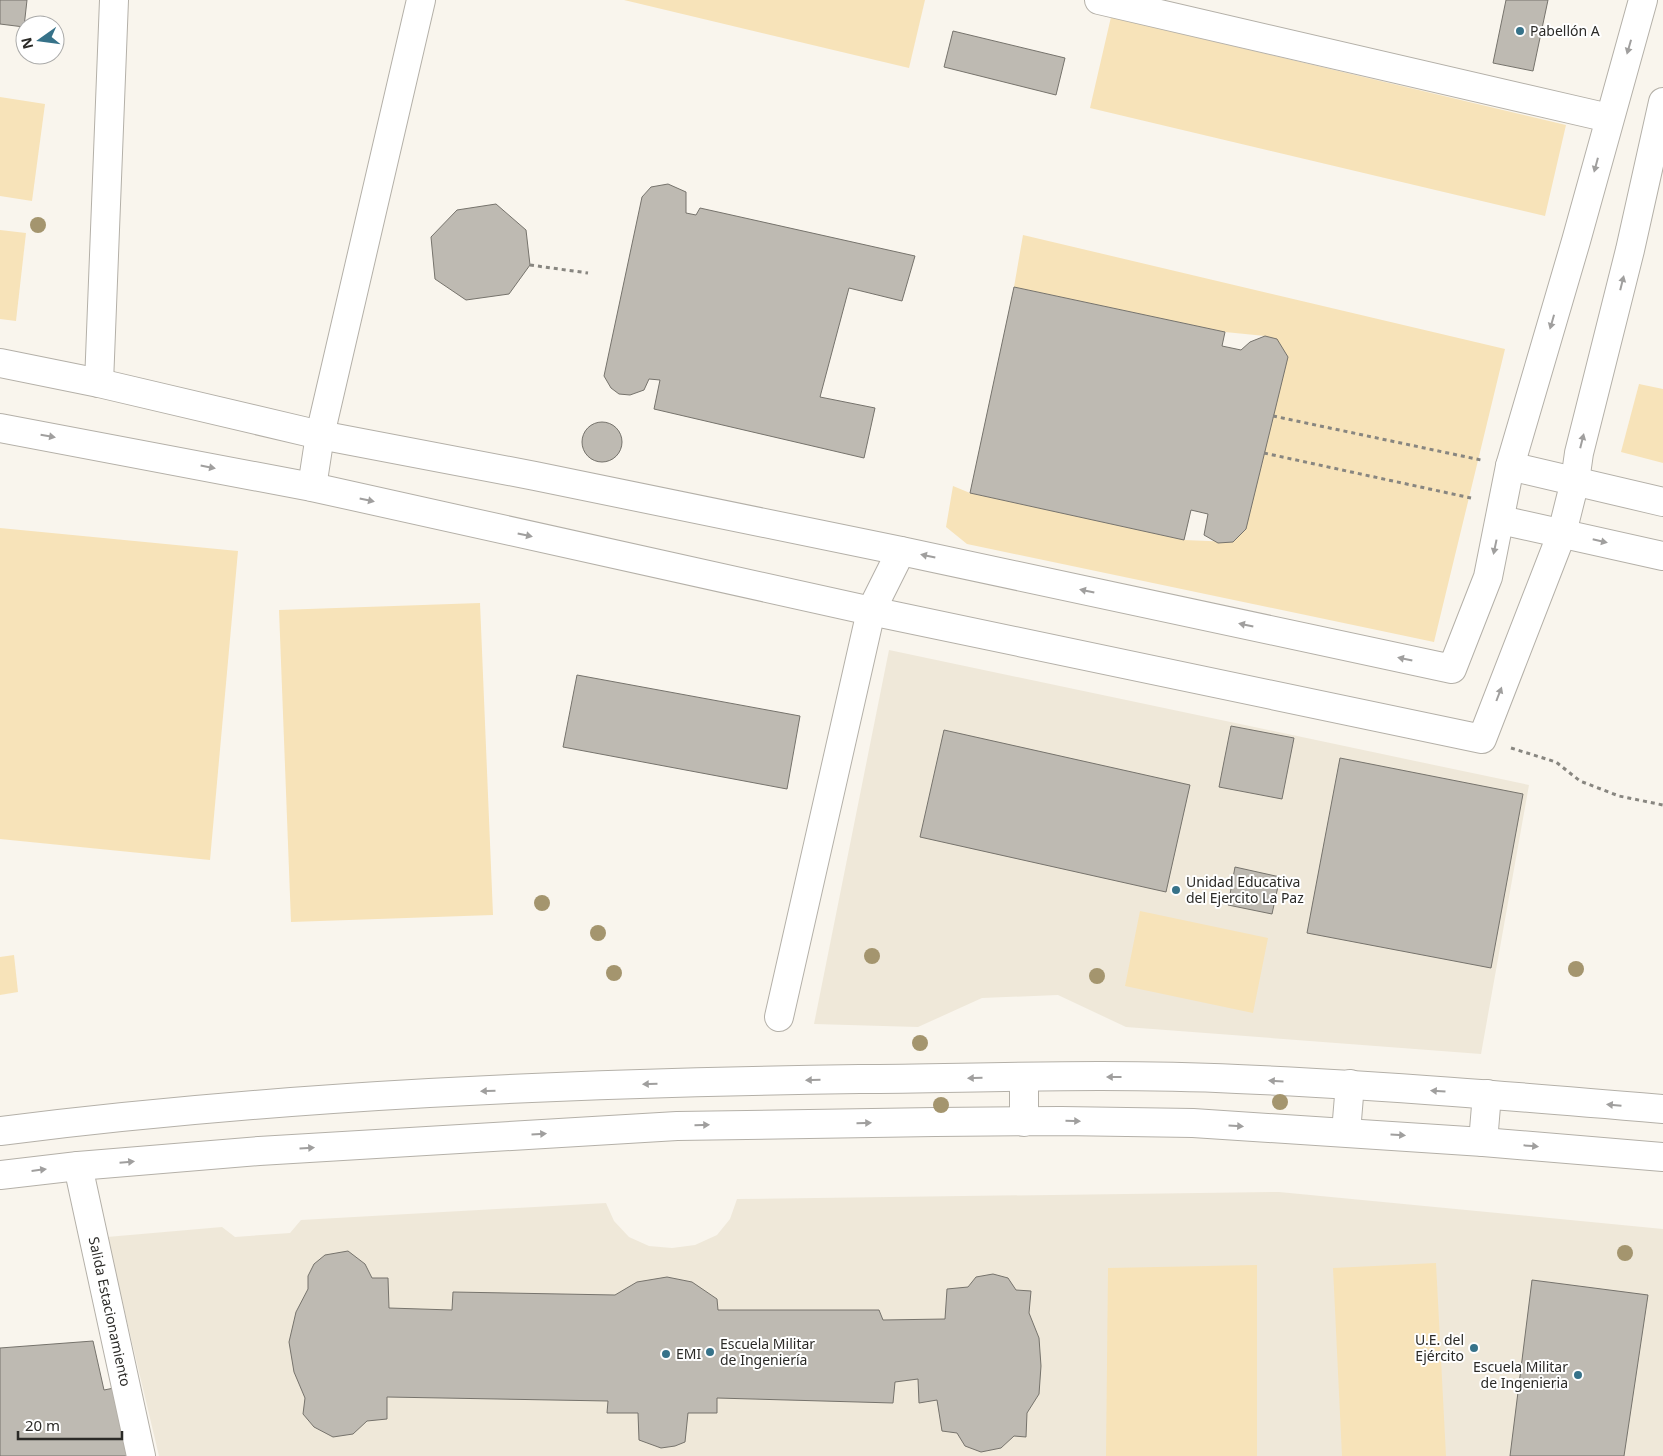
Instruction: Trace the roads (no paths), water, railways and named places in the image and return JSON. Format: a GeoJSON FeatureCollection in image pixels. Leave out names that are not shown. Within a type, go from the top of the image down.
{"type":"FeatureCollection","features":[{"type":"Feature","properties":{"kind":"main road"},"geometry":{"type":"LineString","coordinates":[[98,384],[114,0]]}},
{"type":"Feature","properties":{"kind":"main road"},"geometry":{"type":"LineString","coordinates":[[312,488],[320,435],[421,0]]}},
{"type":"Feature","properties":{"kind":"main road"},"geometry":{"type":"LineString","coordinates":[[1099,0],[1609,118]]}},
{"type":"Feature","properties":{"kind":"main road"},"geometry":{"type":"LineString","coordinates":[[0,363],[320,435],[535,476],[901,551],[1452,669],[1488,577],[1510,466],[1642,0]]}},
{"type":"Feature","properties":{"kind":"main road"},"geometry":{"type":"LineString","coordinates":[[0,428],[312,488],[871,612],[1482,739],[1562,533],[1575,481],[1579,453],[1630,250],[1663,102]]}},
{"type":"Feature","properties":{"kind":"main road"},"geometry":{"type":"LineString","coordinates":[[1510,466],[1663,502]]}},
{"type":"Feature","properties":{"kind":"main road"},"geometry":{"type":"LineString","coordinates":[[1502,513],[1562,533],[1663,556]]}},
{"type":"Feature","properties":{"kind":"main road"},"geometry":{"type":"LineString","coordinates":[[779,1017],[871,612],[901,551]]}},
{"type":"Feature","properties":{"kind":"main road"},"geometry":{"type":"LineString","coordinates":[[1024,1077],[1024,1122]]}},
{"type":"Feature","properties":{"kind":"main road"},"geometry":{"type":"LineString","coordinates":[[0,1131],[250,1104],[437,1093],[713,1081],[1024,1077],[1191,1077],[1350,1084],[1663,1110]]}},
{"type":"Feature","properties":{"kind":"main road"},"geometry":{"type":"LineString","coordinates":[[1346,1132],[1350,1084]]}},
{"type":"Feature","properties":{"kind":"main road"},"geometry":{"type":"LineString","coordinates":[[1483,1142],[1487,1094]]}},
{"type":"Feature","properties":{"kind":"main road","name":"Salida Estacionamiento"},"geometry":{"type":"LineString","coordinates":[[71,1122],[78,1166],[141,1456]]}},
{"type":"Feature","properties":{"kind":"main road"},"geometry":{"type":"LineString","coordinates":[[0,1175],[78,1166],[259,1151],[677,1126],[1024,1122],[1193,1123],[1346,1132],[1663,1157]]}},
{"type":"Feature","properties":{"kind":"place","name":"Pabellón A"},"geometry":{"type":"Point","coordinates":[1520,31]}},
{"type":"Feature","properties":{"kind":"place","name":"Unidad Educativa del Ejercito La Paz"},"geometry":{"type":"Point","coordinates":[1176,890]}},
{"type":"Feature","properties":{"kind":"place","name":"U.E. del Ejército"},"geometry":{"type":"Point","coordinates":[1474,1348]}},
{"type":"Feature","properties":{"kind":"place","name":"Escuela Militar de Ingeniería"},"geometry":{"type":"Point","coordinates":[710,1352]}},
{"type":"Feature","properties":{"kind":"place","name":"EMI"},"geometry":{"type":"Point","coordinates":[666,1354]}},
{"type":"Feature","properties":{"kind":"place","name":"Escuela Militar de Ingenieria"},"geometry":{"type":"Point","coordinates":[1578,1375]}}]}
